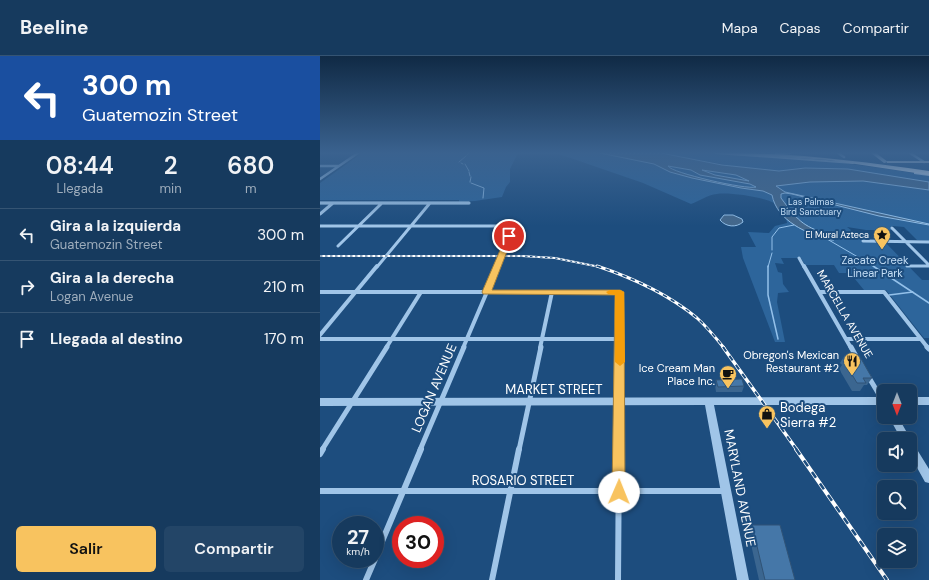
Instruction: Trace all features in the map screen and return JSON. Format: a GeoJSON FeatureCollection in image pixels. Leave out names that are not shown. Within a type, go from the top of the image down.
{"type":"FeatureCollection","features":[{"type":"Feature","properties":{"kind":"street"},"geometry":{"type":"LineString","coordinates":[[320,203],[469,203]]}},
{"type":"Feature","properties":{"kind":"street"},"geometry":{"type":"LineString","coordinates":[[320,214],[334,203]]}},
{"type":"Feature","properties":{"kind":"street"},"geometry":{"type":"LineString","coordinates":[[338,246],[382,203]]}},
{"type":"Feature","properties":{"kind":"street"},"geometry":{"type":"LineString","coordinates":[[320,335],[430,203]]}},
{"type":"Feature","properties":{"kind":"street"},"geometry":{"type":"LineString","coordinates":[[320,226],[411,226]]}},
{"type":"Feature","properties":{"kind":"street","name":"LOGAN AVENUE"},"geometry":{"type":"LineString","coordinates":[[384,538],[502,256],[511,226],[411,226]]}},
{"type":"Feature","properties":{"kind":"street"},"geometry":{"type":"LineString","coordinates":[[892,228],[929,265]]}},
{"type":"Feature","properties":{"kind":"street"},"geometry":{"type":"LineString","coordinates":[[863,241],[929,242]]}},
{"type":"Feature","properties":{"kind":"street","name":"MARCELLA AVENUE"},"geometry":{"type":"LineString","coordinates":[[799,258],[861,364]]}},
{"type":"Feature","properties":{"kind":"street"},"geometry":{"type":"LineString","coordinates":[[907,266],[929,265]]}},
{"type":"Feature","properties":{"kind":"street"},"geometry":{"type":"LineString","coordinates":[[320,292],[620,292],[618,580]]}},
{"type":"Feature","properties":{"kind":"street"},"geometry":{"type":"LineString","coordinates":[[320,454],[421,292]]}},
{"type":"Feature","properties":{"kind":"street"},"geometry":{"type":"LineString","coordinates":[[492,580],[552,292]]}},
{"type":"Feature","properties":{"kind":"street"},"geometry":{"type":"LineString","coordinates":[[819,292],[884,292],[929,348]]}},
{"type":"Feature","properties":{"kind":"street"},"geometry":{"type":"LineString","coordinates":[[320,339],[620,339]]}},
{"type":"Feature","properties":{"kind":"street"},"geometry":{"type":"LineString","coordinates":[[846,339],[921,339]]}},
{"type":"Feature","properties":{"kind":"street","name":"MARCELLA AVENUE"},"geometry":{"type":"LineString","coordinates":[[864,370],[877,391]]}},
{"type":"Feature","properties":{"kind":"street","name":"MARYLAND AVENUE"},"geometry":{"type":"LineString","coordinates":[[709,401],[743,580]]}},
{"type":"Feature","properties":{"kind":"street"},"geometry":{"type":"LineString","coordinates":[[917,401],[929,401]]}},
{"type":"Feature","properties":{"kind":"street","name":"MARKET STREET"},"geometry":{"type":"LineString","coordinates":[[320,402],[877,402]]}},
{"type":"Feature","properties":{"kind":"street"},"geometry":{"type":"LineString","coordinates":[[917,458],[929,478]]}},
{"type":"Feature","properties":{"kind":"street","name":"ROSARIO STREET"},"geometry":{"type":"LineString","coordinates":[[320,491],[725,491]]}},
{"type":"Feature","properties":{"kind":"street","name":"LOGAN AVENUE"},"geometry":{"type":"LineString","coordinates":[[366,580],[371,568]]}},
{"type":"Feature","properties":{"kind":"green space"},"geometry":{"type":"Polygon","coordinates":[[[328,177],[510,177],[510,182],[502,197],[459,202],[459,200],[320,200],[320,183],[328,177]]]}},
{"type":"Feature","properties":{"kind":"green space"},"geometry":{"type":"Polygon","coordinates":[[[627,177],[693,177],[741,188],[763,191],[772,195],[777,185],[810,182],[863,181],[929,190],[929,241],[917,240],[904,227],[892,226],[892,230],[866,230],[847,227],[864,240],[883,240],[922,280],[929,280],[929,338],[924,338],[886,290],[864,290],[850,273],[839,273],[834,265],[805,265],[801,258],[781,258],[784,264],[775,263],[778,272],[782,273],[783,284],[789,292],[778,293],[777,302],[785,342],[775,342],[743,258],[741,247],[756,247],[748,232],[769,233],[775,226],[787,223],[780,209],[774,203],[769,201],[737,194],[717,194],[691,204],[627,177]]]}},
{"type":"Feature","properties":{"kind":"green space"},"geometry":{"type":"Polygon","coordinates":[[[698,177],[714,177],[750,184],[756,187],[740,186],[698,177]]]}},
{"type":"Feature","properties":{"kind":"green space"},"geometry":{"type":"Polygon","coordinates":[[[729,177],[741,177],[749,181],[729,177]]]}},
{"type":"Feature","properties":{"kind":"green space"},"geometry":{"type":"Polygon","coordinates":[[[898,177],[929,177],[929,182],[898,177]]]}},
{"type":"Feature","properties":{"kind":"shaded area"},"geometry":{"type":"Polygon","coordinates":[[[690,177],[750,187],[756,187],[750,184],[714,177],[729,177],[749,181],[741,177],[901,177],[929,182],[929,190],[863,181],[810,182],[776,186],[785,192],[929,225],[879,216],[792,194],[781,194],[781,198],[798,219],[809,227],[833,237],[834,240],[831,240],[812,234],[794,225],[780,212],[772,195],[763,191],[690,177]]]}},
{"type":"Feature","properties":{"kind":"shaded area"},"geometry":{"type":"Polygon","coordinates":[[[724,215],[733,215],[742,219],[743,222],[734,226],[725,224],[720,220],[724,215]]]}},
{"type":"Feature","properties":{"kind":"building"},"geometry":{"type":"Polygon","coordinates":[[[845,355],[859,355],[872,378],[863,378],[866,383],[857,383],[844,361],[849,361],[845,355]]]}},
{"type":"Feature","properties":{"kind":"building"},"geometry":{"type":"Polygon","coordinates":[[[742,379],[744,386],[718,387],[716,380],[742,379]]]}},
{"type":"Feature","properties":{"kind":"building"},"geometry":{"type":"Polygon","coordinates":[[[752,525],[780,525],[795,580],[765,580],[752,525]]]}},
{"type":"Feature","properties":{"kind":"waterway"},"geometry":{"type":"LineString","coordinates":[[470,182],[471,177]]}},
{"type":"Feature","properties":{"kind":"waterway"},"geometry":{"type":"LineString","coordinates":[[471,183],[484,188],[483,198]]}},
{"type":"Feature","properties":{"kind":"waterway"},"geometry":{"type":"LineString","coordinates":[[772,250],[772,237],[779,228],[794,225]]}},
{"type":"Feature","properties":{"kind":"waterway"},"geometry":{"type":"LineString","coordinates":[[827,239],[875,267]]}},
{"type":"Feature","properties":{"kind":"waterway"},"geometry":{"type":"LineString","coordinates":[[768,267],[772,253]]}},
{"type":"Feature","properties":{"kind":"waterway"},"geometry":{"type":"LineString","coordinates":[[873,266],[912,292]]}},
{"type":"Feature","properties":{"kind":"waterway"},"geometry":{"type":"LineString","coordinates":[[768,267],[768,295],[778,339]]}},
{"type":"Feature","properties":{"kind":"waterway"},"geometry":{"type":"LineString","coordinates":[[889,295],[912,292]]}},
{"type":"Feature","properties":{"kind":"waterway"},"geometry":{"type":"LineString","coordinates":[[912,292],[929,303]]}},
{"type":"Feature","properties":{"kind":"railway"},"geometry":{"type":"LineString","coordinates":[[320,256],[522,256],[555,258],[599,267]]}},
{"type":"Feature","properties":{"kind":"railway"},"geometry":{"type":"LineString","coordinates":[[599,267],[637,281],[674,301],[697,318],[724,348]]}},
{"type":"Feature","properties":{"kind":"railway"},"geometry":{"type":"LineString","coordinates":[[723,347],[797,450]]}},
{"type":"Feature","properties":{"kind":"railway"},"geometry":{"type":"LineString","coordinates":[[796,449],[887,580]]}},
{"type":"Feature","properties":{"kind":"slow traffic"},"geometry":{"type":"LineString","coordinates":[[610,292],[620,292],[620,362]]}},
{"type":"Feature","properties":{"kind":"place","name":"El Mural Azteca"},"geometry":{"type":"Point","coordinates":[882,250]}},
{"type":"Feature","properties":{"kind":"place","name":"Obregon's Mexican Restaurant #2"},"geometry":{"type":"Point","coordinates":[852,376]}},
{"type":"Feature","properties":{"kind":"place","name":"Ice Cream Man Place Inc."},"geometry":{"type":"Point","coordinates":[728,389]}},
{"type":"Feature","properties":{"kind":"place","name":"Bodega Sierra #2"},"geometry":{"type":"Point","coordinates":[767,429]}},
{"type":"Feature","properties":{"kind":"route"},"geometry":{"type":"LineString","coordinates":[[509,236],[486,292],[620,292],[619,492]]}},
{"type":"Feature","properties":{"kind":"park label","name":"Las Palmas Bird Sanctuary"},"geometry":{"type":"Point","coordinates":[811,208]}},
{"type":"Feature","properties":{"kind":"park label","name":"Zacate Creek Linear Park"},"geometry":{"type":"Point","coordinates":[875,266]}}]}
